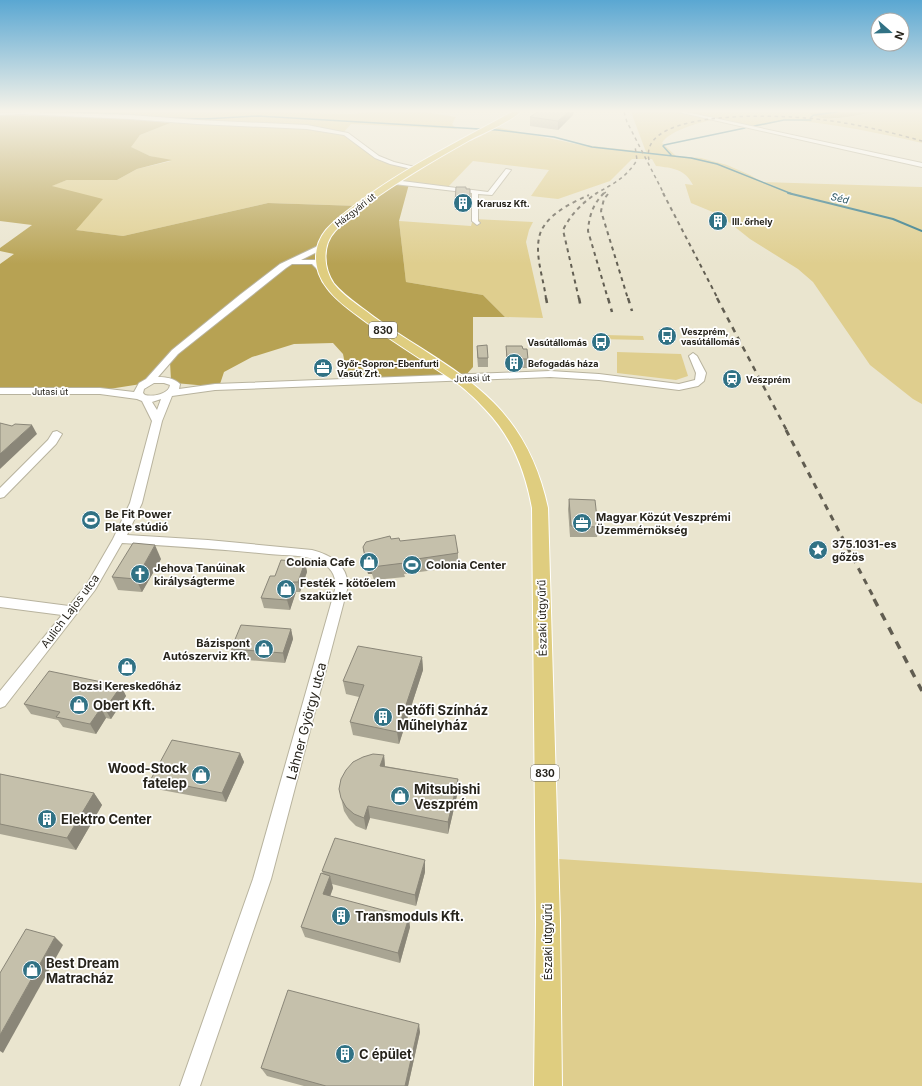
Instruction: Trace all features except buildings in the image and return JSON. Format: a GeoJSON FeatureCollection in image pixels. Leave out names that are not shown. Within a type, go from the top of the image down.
{"type":"FeatureCollection","features":[{"type":"Feature","properties":{"kind":"main road","name":"Házgyári út"},"geometry":{"type":"LineString","coordinates":[[322,246],[324,239],[335,226],[394,182],[426,163]]}},
{"type":"Feature","properties":{"kind":"main road"},"geometry":{"type":"LineString","coordinates":[[321,268],[322,246]]}},
{"type":"Feature","properties":{"kind":"main road","name":"Északi útgyűrű"},"geometry":{"type":"LineString","coordinates":[[321,268],[326,279],[335,292],[376,325],[459,378],[497,413],[518,441],[531,468],[540,508],[548,921],[548,1086]]}},
{"type":"Feature","properties":{"kind":"street"},"geometry":{"type":"LineString","coordinates":[[391,163],[416,168]]}},
{"type":"Feature","properties":{"kind":"street"},"geometry":{"type":"LineString","coordinates":[[911,163],[922,165]]}},
{"type":"Feature","properties":{"kind":"street"},"geometry":{"type":"LineString","coordinates":[[394,182],[490,194],[508,170]]}},
{"type":"Feature","properties":{"kind":"street"},"geometry":{"type":"LineString","coordinates":[[475,192],[475,221],[477,223]]}},
{"type":"Feature","properties":{"kind":"street"},"geometry":{"type":"LineString","coordinates":[[157,421],[138,391],[145,383],[195,334],[283,266],[322,246]]}},
{"type":"Feature","properties":{"kind":"street"},"geometry":{"type":"LineString","coordinates":[[283,266],[298,261],[311,261],[321,268]]}},
{"type":"Feature","properties":{"kind":"street","name":"Jutasi út"},"geometry":{"type":"LineString","coordinates":[[0,391],[100,391],[157,398],[171,388],[564,374],[679,387],[695,384],[699,381],[701,373],[693,356]]}},
{"type":"Feature","properties":{"kind":"street"},"geometry":{"type":"LineString","coordinates":[[169,360],[171,388]]}},
{"type":"Feature","properties":{"kind":"street","name":"Jutasi út"},"geometry":{"type":"LineString","coordinates":[[100,391],[159,379],[171,388]]}},
{"type":"Feature","properties":{"kind":"street","name":"Aulich Lajos utca"},"geometry":{"type":"LineString","coordinates":[[0,702],[91,587],[119,539],[136,503],[157,421],[171,388]]}},
{"type":"Feature","properties":{"kind":"street"},"geometry":{"type":"LineString","coordinates":[[0,494],[52,442],[57,434]]}},
{"type":"Feature","properties":{"kind":"street","name":"Láhner György utca"},"geometry":{"type":"LineString","coordinates":[[119,539],[208,544],[312,554],[320,556],[334,564],[342,574],[342,586],[262,879],[190,1086]]}},
{"type":"Feature","properties":{"kind":"street"},"geometry":{"type":"LineString","coordinates":[[0,602],[72,611]]}},
{"type":"Feature","properties":{"kind":"shaded area"},"geometry":{"type":"Polygon","coordinates":[[[0,163],[162,163],[137,169],[117,180],[67,180],[52,186],[103,199],[76,230],[123,236],[268,203],[359,206],[395,182],[409,184],[399,221],[406,282],[483,295],[505,317],[473,317],[473,367],[466,375],[349,384],[343,354],[333,343],[294,344],[252,357],[224,372],[219,387],[175,383],[171,380],[170,362],[141,384],[90,392],[0,392],[0,264],[14,254],[0,251],[0,248],[32,225],[0,221],[0,163]]]}},
{"type":"Feature","properties":{"kind":"shaded area"},"geometry":{"type":"Polygon","coordinates":[[[164,163],[395,163],[416,168],[426,163],[471,163],[447,188],[395,182],[359,206],[268,203],[123,236],[75,230],[66,191],[51,186],[67,180],[117,180],[137,169],[164,163]]]}},
{"type":"Feature","properties":{"kind":"shaded area"},"geometry":{"type":"Polygon","coordinates":[[[487,163],[628,163],[610,181],[558,199],[531,196],[549,170],[487,163]]]}},
{"type":"Feature","properties":{"kind":"shaded area"},"geometry":{"type":"Polygon","coordinates":[[[654,163],[718,163],[750,175],[762,182],[922,187],[922,404],[913,399],[870,365],[813,282],[798,269],[750,239],[720,215],[691,203],[685,184],[693,185],[682,172],[656,166],[654,163]]]}},
{"type":"Feature","properties":{"kind":"shaded area"},"geometry":{"type":"Polygon","coordinates":[[[473,219],[533,222],[526,242],[543,318],[505,317],[483,295],[406,282],[399,221],[471,226],[473,219]]]}},
{"type":"Feature","properties":{"kind":"shaded area"},"geometry":{"type":"Polygon","coordinates":[[[605,335],[643,336],[644,340],[598,339],[605,335]]]}},
{"type":"Feature","properties":{"kind":"shaded area"},"geometry":{"type":"Polygon","coordinates":[[[617,352],[681,354],[688,376],[676,380],[617,373],[617,352]]]}},
{"type":"Feature","properties":{"kind":"shaded area"},"geometry":{"type":"Polygon","coordinates":[[[544,858],[922,883],[922,1086],[546,1086],[544,858]]]}},
{"type":"Feature","properties":{"kind":"waterway","name":"Séd"},"geometry":{"type":"LineString","coordinates":[[711,163],[792,194]]}},
{"type":"Feature","properties":{"kind":"waterway","name":"Séd"},"geometry":{"type":"LineString","coordinates":[[788,193],[792,194]]}},
{"type":"Feature","properties":{"kind":"waterway","name":"Séd"},"geometry":{"type":"LineString","coordinates":[[792,194],[893,219],[922,231]]}},
{"type":"Feature","properties":{"kind":"railway"},"geometry":{"type":"LineString","coordinates":[[595,194],[619,180],[635,163]]}},
{"type":"Feature","properties":{"kind":"railway"},"geometry":{"type":"LineString","coordinates":[[648,163],[664,194]]}},
{"type":"Feature","properties":{"kind":"railway"},"geometry":{"type":"LineString","coordinates":[[579,299],[563,230],[577,209],[597,193]]}},
{"type":"Feature","properties":{"kind":"railway"},"geometry":{"type":"LineString","coordinates":[[663,193],[718,299]]}},
{"type":"Feature","properties":{"kind":"railway"},"geometry":{"type":"LineString","coordinates":[[603,194],[592,210],[588,231],[608,299]]}},
{"type":"Feature","properties":{"kind":"railway"},"geometry":{"type":"LineString","coordinates":[[608,194],[604,199],[601,211],[628,299]]}},
{"type":"Feature","properties":{"kind":"railway"},"geometry":{"type":"LineString","coordinates":[[546,299],[538,253],[539,238],[542,230],[546,223],[559,211],[589,195]]}},
{"type":"Feature","properties":{"kind":"railway"},"geometry":{"type":"LineString","coordinates":[[546,298],[547,303]]}},
{"type":"Feature","properties":{"kind":"railway"},"geometry":{"type":"LineString","coordinates":[[579,298],[581,308]]}},
{"type":"Feature","properties":{"kind":"railway"},"geometry":{"type":"LineString","coordinates":[[608,298],[612,312]]}},
{"type":"Feature","properties":{"kind":"railway"},"geometry":{"type":"LineString","coordinates":[[628,298],[632,311]]}},
{"type":"Feature","properties":{"kind":"railway"},"geometry":{"type":"LineString","coordinates":[[717,298],[787,431]]}},
{"type":"Feature","properties":{"kind":"railway"},"geometry":{"type":"LineString","coordinates":[[786,430],[875,600]]}},
{"type":"Feature","properties":{"kind":"railway"},"geometry":{"type":"LineString","coordinates":[[874,599],[922,691]]}},
{"type":"Feature","properties":{"kind":"place","name":"Krarusz Kft."},"geometry":{"type":"Point","coordinates":[463,203]}},
{"type":"Feature","properties":{"kind":"place","name":"III. őrhely"},"geometry":{"type":"Point","coordinates":[718,221]}},
{"type":"Feature","properties":{"kind":"place","name":"Veszprém, vasútállomás"},"geometry":{"type":"Point","coordinates":[667,336]}},
{"type":"Feature","properties":{"kind":"place","name":"Vasútállomás"},"geometry":{"type":"Point","coordinates":[601,342]}},
{"type":"Feature","properties":{"kind":"place","name":"Befogadás háza"},"geometry":{"type":"Point","coordinates":[514,363]}},
{"type":"Feature","properties":{"kind":"place","name":"Győr-Sopron-Ebenfurti Vasút Zrt."},"geometry":{"type":"Point","coordinates":[323,368]}},
{"type":"Feature","properties":{"kind":"place","name":"Veszprém"},"geometry":{"type":"Point","coordinates":[732,379]}},
{"type":"Feature","properties":{"kind":"place","name":"Be Fit Power Plate stúdió"},"geometry":{"type":"Point","coordinates":[91,520]}},
{"type":"Feature","properties":{"kind":"place","name":"Magyar Közút Veszprémi Üzemmérnökség"},"geometry":{"type":"Point","coordinates":[582,523]}},
{"type":"Feature","properties":{"kind":"place","name":"375.1031-es gőzös"},"geometry":{"type":"Point","coordinates":[818,550]}},
{"type":"Feature","properties":{"kind":"place","name":"Colonia Cafe"},"geometry":{"type":"Point","coordinates":[369,562]}},
{"type":"Feature","properties":{"kind":"place","name":"Colonia Center"},"geometry":{"type":"Point","coordinates":[412,565]}},
{"type":"Feature","properties":{"kind":"place","name":"Jehova Tanúinak királyságterme"},"geometry":{"type":"Point","coordinates":[140,574]}},
{"type":"Feature","properties":{"kind":"place","name":"Festék - kötőelem szaküzlet"},"geometry":{"type":"Point","coordinates":[286,589]}},
{"type":"Feature","properties":{"kind":"place","name":"Bázispont Autószerviz Kft."},"geometry":{"type":"Point","coordinates":[264,649]}},
{"type":"Feature","properties":{"kind":"place","name":"Bozsi Kereskedőház"},"geometry":{"type":"Point","coordinates":[127,667]}},
{"type":"Feature","properties":{"kind":"place","name":"Obert Kft."},"geometry":{"type":"Point","coordinates":[79,705]}},
{"type":"Feature","properties":{"kind":"place","name":"Petőfi Színház Műhelyház"},"geometry":{"type":"Point","coordinates":[383,717]}},
{"type":"Feature","properties":{"kind":"place","name":"Wood-Stock fatelep"},"geometry":{"type":"Point","coordinates":[201,775]}},
{"type":"Feature","properties":{"kind":"place","name":"Mitsubishi Veszprém"},"geometry":{"type":"Point","coordinates":[400,796]}},
{"type":"Feature","properties":{"kind":"place","name":"Elektro Center"},"geometry":{"type":"Point","coordinates":[47,819]}},
{"type":"Feature","properties":{"kind":"place","name":"Transmoduls Kft."},"geometry":{"type":"Point","coordinates":[341,916]}},
{"type":"Feature","properties":{"kind":"place","name":"Best Dream Matracház"},"geometry":{"type":"Point","coordinates":[32,970]}},
{"type":"Feature","properties":{"kind":"place","name":"C épület"},"geometry":{"type":"Point","coordinates":[345,1054]}}]}
